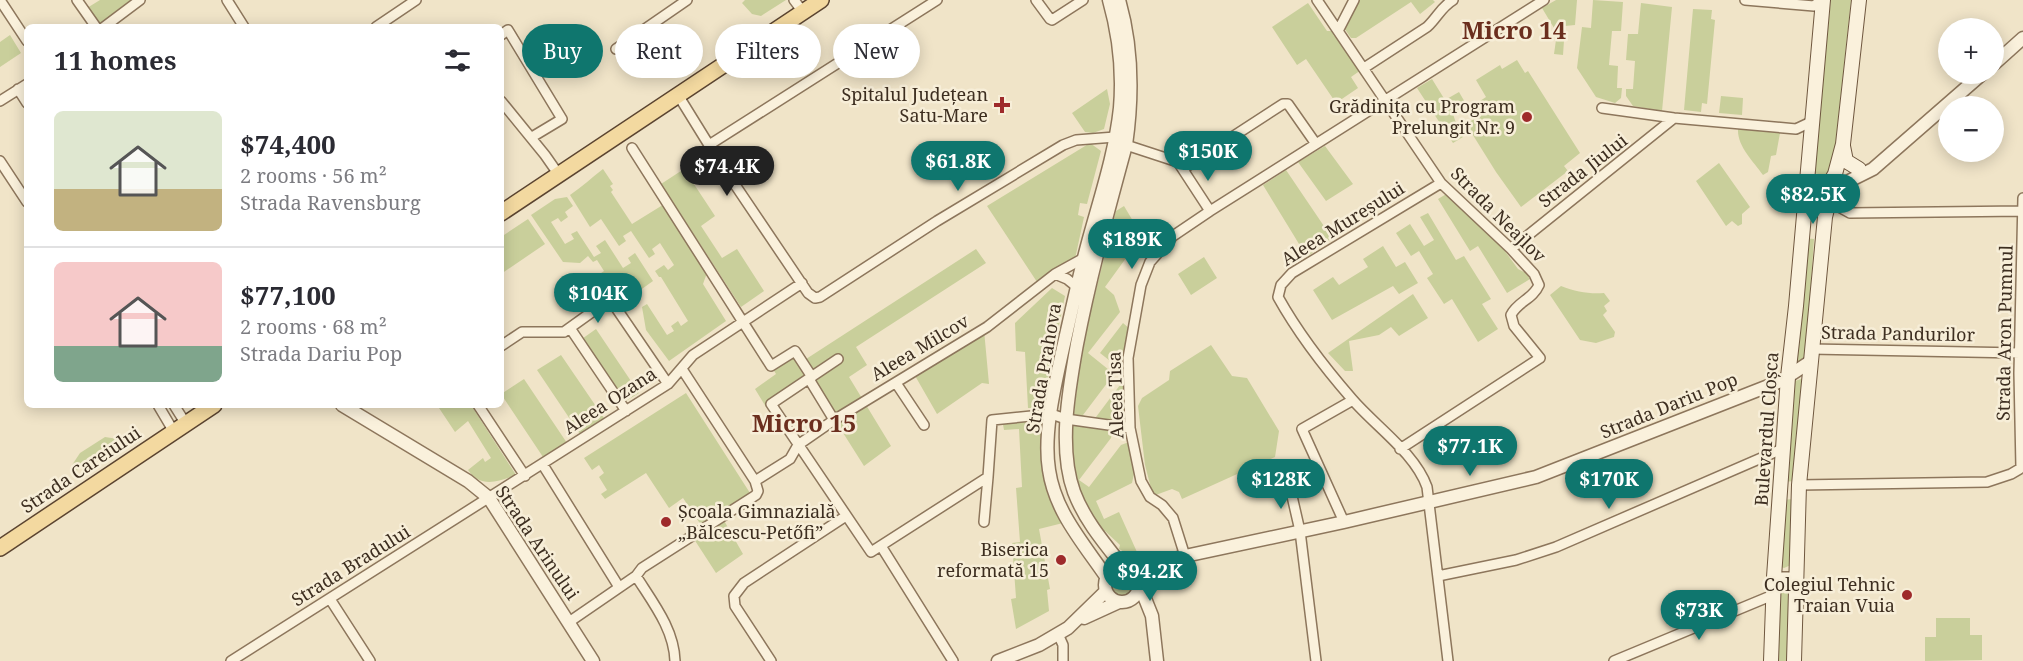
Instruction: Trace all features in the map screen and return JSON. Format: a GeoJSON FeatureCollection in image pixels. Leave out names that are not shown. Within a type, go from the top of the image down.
{"type":"FeatureCollection","features":[{"type":"Feature","properties":{"kind":"main road"},"geometry":{"type":"LineString","coordinates":[[504,211],[678,95],[798,6],[821,0]]}},
{"type":"Feature","properties":{"kind":"main road","name":"Bulevardul Cloșca"},"geometry":{"type":"LineString","coordinates":[[1771,661],[1782,449],[1822,0]]}},
{"type":"Feature","properties":{"kind":"main road","name":"Bulevardul Cloșca"},"geometry":{"type":"LineString","coordinates":[[1794,661],[1799,485],[1811,355],[1825,217],[1843,144],[1859,0]]}},
{"type":"Feature","properties":{"kind":"main road"},"geometry":{"type":"LineString","coordinates":[[1843,144],[1843,155],[1846,161],[1866,169]]}},
{"type":"Feature","properties":{"kind":"main road"},"geometry":{"type":"LineString","coordinates":[[1818,184],[1829,198],[1825,208],[1816,210],[1812,208],[1806,196],[1813,185],[1818,184]]}},
{"type":"Feature","properties":{"kind":"main road","name":"Strada Careiului"},"geometry":{"type":"LineString","coordinates":[[0,548],[210,408]]}},
{"type":"Feature","properties":{"kind":"street"},"geometry":{"type":"LineString","coordinates":[[0,0],[24,36]]}},
{"type":"Feature","properties":{"kind":"street"},"geometry":{"type":"LineString","coordinates":[[108,24],[140,0]]}},
{"type":"Feature","properties":{"kind":"street"},"geometry":{"type":"LineString","coordinates":[[227,0],[242,24]]}},
{"type":"Feature","properties":{"kind":"street"},"geometry":{"type":"LineString","coordinates":[[380,24],[416,0]]}},
{"type":"Feature","properties":{"kind":"street"},"geometry":{"type":"LineString","coordinates":[[652,24],[687,0]]}},
{"type":"Feature","properties":{"kind":"street"},"geometry":{"type":"LineString","coordinates":[[708,145],[937,0]]}},
{"type":"Feature","properties":{"kind":"street"},"geometry":{"type":"LineString","coordinates":[[1036,0],[1052,20],[1083,0]]}},
{"type":"Feature","properties":{"kind":"street","name":"Strada Prahova"},"geometry":{"type":"LineString","coordinates":[[1109,0],[1118,35],[1120,108],[1089,259],[1071,376],[1066,419],[1067,467],[1074,491],[1086,518],[1133,576],[1152,616],[1157,661]]}},
{"type":"Feature","properties":{"kind":"street","name":"Strada Prahova"},"geometry":{"type":"LineString","coordinates":[[1107,578],[1072,528],[1057,501],[1048,469],[1051,414],[1077,287],[1089,259],[1126,145],[1130,112],[1130,57],[1119,0]]}},
{"type":"Feature","properties":{"kind":"street","name":"Strada Neajlov"},"geometry":{"type":"LineString","coordinates":[[1317,0],[1441,183],[1511,249],[1534,274],[1539,285],[1536,292],[1513,310],[1512,321],[1540,358],[1400,449]]}},
{"type":"Feature","properties":{"kind":"street"},"geometry":{"type":"LineString","coordinates":[[1338,31],[1354,0]]}},
{"type":"Feature","properties":{"kind":"street","name":"Aleea Tisa"},"geometry":{"type":"LineString","coordinates":[[1185,556],[1173,518],[1145,491],[1130,428],[1128,358],[1141,285],[1150,262],[1173,236],[1209,211],[1545,0]]}},
{"type":"Feature","properties":{"kind":"street"},"geometry":{"type":"LineString","coordinates":[[1745,0],[1814,6],[1822,0]]}},
{"type":"Feature","properties":{"kind":"street"},"geometry":{"type":"LineString","coordinates":[[81,1],[94,24]]}},
{"type":"Feature","properties":{"kind":"street"},"geometry":{"type":"LineString","coordinates":[[1364,68],[1427,27],[1435,20],[1446,2]]}},
{"type":"Feature","properties":{"kind":"street"},"geometry":{"type":"LineString","coordinates":[[504,33],[508,30],[562,119],[532,137]]}},
{"type":"Feature","properties":{"kind":"street"},"geometry":{"type":"LineString","coordinates":[[2004,55],[2023,39]]}},
{"type":"Feature","properties":{"kind":"street"},"geometry":{"type":"LineString","coordinates":[[1970,84],[1866,169],[1843,172],[1829,198],[1850,213],[2023,212]]}},
{"type":"Feature","properties":{"kind":"street"},"geometry":{"type":"LineString","coordinates":[[0,101],[24,86]]}},
{"type":"Feature","properties":{"kind":"street"},"geometry":{"type":"LineString","coordinates":[[18,89],[24,98]]}},
{"type":"Feature","properties":{"kind":"street"},"geometry":{"type":"LineString","coordinates":[[678,95],[708,145],[811,296],[820,297],[928,226],[1063,145],[1076,140],[1115,137],[1126,145],[1178,162],[1209,211]]}},
{"type":"Feature","properties":{"kind":"street"},"geometry":{"type":"LineString","coordinates":[[1183,168],[1283,104],[1288,104],[1316,144]]}},
{"type":"Feature","properties":{"kind":"street"},"geometry":{"type":"LineString","coordinates":[[504,105],[532,137],[559,175]]}},
{"type":"Feature","properties":{"kind":"street","name":"Strada Jiului"},"geometry":{"type":"LineString","coordinates":[[1602,108],[1674,118],[1796,129],[1813,121]]}},
{"type":"Feature","properties":{"kind":"street","name":"Strada Jiului"},"geometry":{"type":"LineString","coordinates":[[1511,249],[1674,118]]}},
{"type":"Feature","properties":{"kind":"street"},"geometry":{"type":"LineString","coordinates":[[632,148],[771,366],[795,351],[834,420]]}},
{"type":"Feature","properties":{"kind":"street"},"geometry":{"type":"LineString","coordinates":[[0,161],[24,197]]}},
{"type":"Feature","properties":{"kind":"street","name":"Aleea Mureșului"},"geometry":{"type":"LineString","coordinates":[[1441,183],[1292,273],[1281,285],[1278,297],[1353,400],[1400,449],[1423,477],[1429,502],[1448,661]]}},
{"type":"Feature","properties":{"kind":"street","name":"Strada Aron Pumnul"},"geometry":{"type":"LineString","coordinates":[[2022,467],[2019,353],[2023,198]]}},
{"type":"Feature","properties":{"kind":"street","name":"Aleea Milcov"},"geometry":{"type":"LineString","coordinates":[[754,481],[790,459],[798,445],[834,420],[987,327],[1054,273],[1089,259]]}},
{"type":"Feature","properties":{"kind":"street"},"geometry":{"type":"LineString","coordinates":[[1054,273],[1077,287]]}},
{"type":"Feature","properties":{"kind":"street","name":"Aleea Ozana"},"geometry":{"type":"LineString","coordinates":[[489,498],[668,384],[693,354],[802,284]]}},
{"type":"Feature","properties":{"kind":"street"},"geometry":{"type":"LineString","coordinates":[[504,344],[522,332],[564,332],[610,299],[668,384]]}},
{"type":"Feature","properties":{"kind":"street"},"geometry":{"type":"LineString","coordinates":[[570,327],[626,411]]}},
{"type":"Feature","properties":{"kind":"street","name":"Strada Pandurilor"},"geometry":{"type":"LineString","coordinates":[[1811,355],[2019,353]]}},
{"type":"Feature","properties":{"kind":"street","name":"Strada Dariu Pop"},"geometry":{"type":"LineString","coordinates":[[1133,576],[1153,566],[1185,556],[1344,522],[1545,473],[1788,377],[1811,355]]}},
{"type":"Feature","properties":{"kind":"street"},"geometry":{"type":"LineString","coordinates":[[838,359],[771,404],[871,552],[988,477]]}},
{"type":"Feature","properties":{"kind":"street"},"geometry":{"type":"LineString","coordinates":[[568,622],[636,576],[642,568],[756,495],[758,491],[754,481],[682,369]]}},
{"type":"Feature","properties":{"kind":"street"},"geometry":{"type":"LineString","coordinates":[[896,383],[924,425]]}},
{"type":"Feature","properties":{"kind":"street"},"geometry":{"type":"LineString","coordinates":[[1344,522],[1302,429],[1353,400]]}},
{"type":"Feature","properties":{"kind":"street"},"geometry":{"type":"LineString","coordinates":[[161,408],[180,428]]}},
{"type":"Feature","properties":{"kind":"street"},"geometry":{"type":"LineString","coordinates":[[175,408],[180,428]]}},
{"type":"Feature","properties":{"kind":"street","name":"Strada Arinului"},"geometry":{"type":"LineString","coordinates":[[347,408],[468,481],[489,498],[593,661]]}},
{"type":"Feature","properties":{"kind":"street"},"geometry":{"type":"LineString","coordinates":[[480,408],[525,476]]}},
{"type":"Feature","properties":{"kind":"street"},"geometry":{"type":"LineString","coordinates":[[984,522],[992,420],[1051,414],[1066,419],[1130,428]]}},
{"type":"Feature","properties":{"kind":"street"},"geometry":{"type":"LineString","coordinates":[[1438,576],[1516,560],[1556,547],[1782,449]]}},
{"type":"Feature","properties":{"kind":"street"},"geometry":{"type":"LineString","coordinates":[[543,465],[619,587]]}},
{"type":"Feature","properties":{"kind":"street"},"geometry":{"type":"LineString","coordinates":[[1799,485],[1987,482],[2011,474],[2022,467]]}},
{"type":"Feature","properties":{"kind":"street"},"geometry":{"type":"LineString","coordinates":[[1289,483],[1300,531],[1316,661]]}},
{"type":"Feature","properties":{"kind":"street","name":"Strada Bradului"},"geometry":{"type":"LineString","coordinates":[[231,661],[489,498]]}},
{"type":"Feature","properties":{"kind":"street"},"geometry":{"type":"LineString","coordinates":[[771,661],[735,606],[734,596],[744,583],[846,516]]}},
{"type":"Feature","properties":{"kind":"street"},"geometry":{"type":"LineString","coordinates":[[880,546],[954,661]]}},
{"type":"Feature","properties":{"kind":"street"},"geometry":{"type":"LineString","coordinates":[[1077,621],[1125,601],[1139,591],[1133,576],[1117,568],[1107,578],[1106,591],[1109,596],[1125,601],[1152,616]]}},
{"type":"Feature","properties":{"kind":"street"},"geometry":{"type":"LineString","coordinates":[[636,576],[670,632],[675,648],[675,661]]}},
{"type":"Feature","properties":{"kind":"street"},"geometry":{"type":"LineString","coordinates":[[1774,578],[1795,577]]}},
{"type":"Feature","properties":{"kind":"street"},"geometry":{"type":"LineString","coordinates":[[998,661],[1019,654],[1058,634],[1077,621],[1106,591]]}},
{"type":"Feature","properties":{"kind":"street"},"geometry":{"type":"LineString","coordinates":[[1614,661],[1773,596]]}},
{"type":"Feature","properties":{"kind":"street"},"geometry":{"type":"LineString","coordinates":[[330,598],[370,661]]}},
{"type":"Feature","properties":{"kind":"street"},"geometry":{"type":"LineString","coordinates":[[1058,634],[1063,645],[1064,661]]}},
{"type":"Feature","properties":{"kind":"green space"},"geometry":{"type":"Polygon","coordinates":[[[100,0],[133,0],[99,24],[87,8],[100,0]]]}},
{"type":"Feature","properties":{"kind":"green space"},"geometry":{"type":"Polygon","coordinates":[[[745,0],[786,0],[761,16],[752,14],[742,3],[745,0]]]}},
{"type":"Feature","properties":{"kind":"green space"},"geometry":{"type":"Polygon","coordinates":[[[1354,0],[1433,0],[1435,2],[1420,14],[1411,2],[1356,38],[1351,38],[1342,25],[1354,0]]]}},
{"type":"Feature","properties":{"kind":"green space"},"geometry":{"type":"Polygon","coordinates":[[[1556,0],[1577,0],[1575,25],[1565,26],[1563,55],[1554,54],[1557,33],[1542,8],[1556,0]]]}},
{"type":"Feature","properties":{"kind":"green space"},"geometry":{"type":"Polygon","coordinates":[[[1593,0],[1623,2],[1621,31],[1612,31],[1609,65],[1618,66],[1617,88],[1622,88],[1621,98],[1615,103],[1596,97],[1577,68],[1582,27],[1591,28],[1593,0]]]}},
{"type":"Feature","properties":{"kind":"green space"},"geometry":{"type":"Polygon","coordinates":[[[1831,0],[1851,0],[1832,176],[1812,173],[1831,0]]]}},
{"type":"Feature","properties":{"kind":"green space"},"geometry":{"type":"Polygon","coordinates":[[[1308,3],[1327,31],[1338,31],[1364,68],[1351,77],[1358,88],[1336,103],[1306,59],[1297,65],[1272,27],[1308,3]]]}},
{"type":"Feature","properties":{"kind":"green space"},"geometry":{"type":"Polygon","coordinates":[[[1641,3],[1672,7],[1662,111],[1633,106],[1626,96],[1626,89],[1633,89],[1635,61],[1626,60],[1628,34],[1638,34],[1641,3]]]}},
{"type":"Feature","properties":{"kind":"green space"},"geometry":{"type":"Polygon","coordinates":[[[1693,9],[1712,10],[1711,19],[1715,20],[1707,104],[1702,103],[1701,112],[1684,110],[1693,9]]]}},
{"type":"Feature","properties":{"kind":"green space"},"geometry":{"type":"Polygon","coordinates":[[[10,35],[21,53],[0,67],[0,42],[10,35]]]}},
{"type":"Feature","properties":{"kind":"green space"},"geometry":{"type":"Polygon","coordinates":[[[1517,60],[1525,73],[1528,71],[1580,153],[1564,166],[1568,171],[1521,207],[1466,124],[1474,119],[1468,109],[1486,97],[1476,80],[1500,65],[1502,69],[1517,60]]]}},
{"type":"Feature","properties":{"kind":"green space"},"geometry":{"type":"Polygon","coordinates":[[[1432,79],[1445,100],[1459,92],[1466,104],[1453,114],[1463,137],[1453,143],[1417,88],[1432,79]]]}},
{"type":"Feature","properties":{"kind":"green space"},"geometry":{"type":"Polygon","coordinates":[[[1107,89],[1110,104],[1104,129],[1093,133],[1085,132],[1072,113],[1107,89]]]}},
{"type":"Feature","properties":{"kind":"green space"},"geometry":{"type":"Polygon","coordinates":[[[1721,96],[1743,98],[1742,115],[1719,113],[1721,96]]]}},
{"type":"Feature","properties":{"kind":"green space"},"geometry":{"type":"Polygon","coordinates":[[[1738,129],[1780,133],[1776,155],[1771,156],[1768,172],[1763,175],[1746,153],[1738,135],[1738,129]]]}},
{"type":"Feature","properties":{"kind":"green space"},"geometry":{"type":"Polygon","coordinates":[[[1090,143],[1101,151],[1087,204],[1080,203],[1078,215],[1084,217],[1075,259],[1039,285],[987,206],[1090,143]]]}},
{"type":"Feature","properties":{"kind":"green space"},"geometry":{"type":"Polygon","coordinates":[[[1325,146],[1353,184],[1326,201],[1298,162],[1325,146]]]}},
{"type":"Feature","properties":{"kind":"green space"},"geometry":{"type":"Polygon","coordinates":[[[1719,163],[1750,207],[1742,214],[1742,224],[1738,226],[1732,221],[1726,226],[1696,181],[1719,163]]]}},
{"type":"Feature","properties":{"kind":"green space"},"geometry":{"type":"Polygon","coordinates":[[[603,169],[613,184],[610,186],[613,190],[611,192],[632,224],[666,203],[708,270],[703,284],[726,321],[669,361],[646,330],[642,307],[647,304],[667,335],[674,331],[671,326],[678,321],[681,326],[688,321],[655,271],[664,265],[668,270],[674,265],[660,243],[652,249],[655,254],[649,258],[631,231],[623,236],[626,241],[619,246],[601,219],[590,227],[570,195],[603,169]]]}},
{"type":"Feature","properties":{"kind":"green space"},"geometry":{"type":"Polygon","coordinates":[[[684,169],[715,216],[701,226],[722,258],[737,249],[764,291],[741,307],[661,184],[684,169]]]}},
{"type":"Feature","properties":{"kind":"green space"},"geometry":{"type":"Polygon","coordinates":[[[1286,170],[1332,238],[1307,257],[1263,185],[1286,170]]]}},
{"type":"Feature","properties":{"kind":"green space"},"geometry":{"type":"Polygon","coordinates":[[[1448,193],[1499,243],[1518,269],[1526,273],[1530,279],[1507,293],[1478,246],[1470,251],[1438,199],[1448,193]]]}},
{"type":"Feature","properties":{"kind":"green space"},"geometry":{"type":"Polygon","coordinates":[[[567,197],[573,206],[565,212],[568,217],[561,222],[558,218],[551,222],[565,244],[574,239],[571,234],[577,231],[594,257],[601,253],[596,246],[605,240],[623,268],[631,263],[628,258],[635,253],[653,281],[639,291],[628,287],[619,292],[597,280],[595,277],[604,271],[597,260],[593,262],[588,256],[580,263],[563,262],[531,215],[555,199],[567,197]]]}},
{"type":"Feature","properties":{"kind":"green space"},"geometry":{"type":"Polygon","coordinates":[[[1124,206],[1142,236],[1105,287],[1114,295],[1120,312],[1088,353],[1114,374],[1083,415],[1093,421],[1123,381],[1127,424],[1114,424],[1111,438],[1079,480],[1089,487],[1121,445],[1129,442],[1135,469],[1132,483],[1096,501],[1104,519],[1119,512],[1141,561],[1119,549],[1120,545],[1105,531],[1099,535],[1074,491],[1067,426],[1089,420],[1074,414],[1082,345],[1116,211],[1124,206]]]}},
{"type":"Feature","properties":{"kind":"green space"},"geometry":{"type":"Polygon","coordinates":[[[1428,213],[1456,260],[1464,256],[1491,299],[1482,304],[1498,329],[1478,342],[1452,299],[1444,304],[1427,278],[1433,274],[1419,251],[1411,256],[1396,233],[1410,224],[1424,246],[1434,240],[1420,217],[1428,213]]]}},
{"type":"Feature","properties":{"kind":"green space"},"geometry":{"type":"Polygon","coordinates":[[[528,219],[545,244],[504,272],[504,235],[528,219]]]}},
{"type":"Feature","properties":{"kind":"green space"},"geometry":{"type":"Polygon","coordinates":[[[1803,238],[1814,239],[1806,358],[1791,367],[1803,238]]]}},
{"type":"Feature","properties":{"kind":"green space"},"geometry":{"type":"Polygon","coordinates":[[[1383,246],[1396,267],[1405,262],[1418,283],[1399,294],[1393,286],[1332,320],[1313,290],[1333,277],[1339,285],[1368,267],[1363,259],[1383,246]]]}},
{"type":"Feature","properties":{"kind":"green space"},"geometry":{"type":"Polygon","coordinates":[[[976,249],[986,263],[856,347],[867,365],[849,377],[891,446],[864,466],[809,379],[766,407],[755,389],[776,374],[771,366],[795,351],[803,361],[976,249]]]}},
{"type":"Feature","properties":{"kind":"green space"},"geometry":{"type":"Polygon","coordinates":[[[1204,257],[1217,278],[1191,295],[1178,274],[1204,257]]]}},
{"type":"Feature","properties":{"kind":"green space"},"geometry":{"type":"Polygon","coordinates":[[[1561,286],[1582,292],[1604,293],[1610,301],[1604,306],[1607,311],[1603,315],[1615,332],[1614,337],[1596,343],[1580,340],[1550,295],[1561,286]]]}},
{"type":"Feature","properties":{"kind":"green space"},"geometry":{"type":"Polygon","coordinates":[[[1052,288],[1065,296],[1042,408],[1028,408],[1025,352],[1016,351],[1015,323],[1052,288]]]}},
{"type":"Feature","properties":{"kind":"green space"},"geometry":{"type":"Polygon","coordinates":[[[1413,294],[1428,318],[1399,336],[1391,327],[1379,335],[1349,341],[1353,371],[1345,371],[1328,353],[1413,294]]]}},
{"type":"Feature","properties":{"kind":"green space"},"geometry":{"type":"Polygon","coordinates":[[[1123,323],[1131,330],[1124,372],[1100,353],[1123,323]]]}},
{"type":"Feature","properties":{"kind":"green space"},"geometry":{"type":"Polygon","coordinates":[[[596,329],[639,393],[621,404],[579,341],[596,329]]]}},
{"type":"Feature","properties":{"kind":"green space"},"geometry":{"type":"Polygon","coordinates":[[[984,330],[989,384],[982,383],[937,414],[914,374],[984,330]]]}},
{"type":"Feature","properties":{"kind":"green space"},"geometry":{"type":"Polygon","coordinates":[[[1211,345],[1232,376],[1247,378],[1279,431],[1275,457],[1182,499],[1179,492],[1172,489],[1153,496],[1145,465],[1138,406],[1142,398],[1169,380],[1170,371],[1211,345]]]}},
{"type":"Feature","properties":{"kind":"green space"},"geometry":{"type":"Polygon","coordinates":[[[561,355],[604,418],[580,434],[537,370],[561,355]]]}},
{"type":"Feature","properties":{"kind":"green space"},"geometry":{"type":"Polygon","coordinates":[[[1807,377],[1795,481],[1782,482],[1789,383],[1807,377]]]}},
{"type":"Feature","properties":{"kind":"green space"},"geometry":{"type":"Polygon","coordinates":[[[524,379],[567,443],[543,457],[504,398],[504,392],[524,379]]]}},
{"type":"Feature","properties":{"kind":"green space"},"geometry":{"type":"Polygon","coordinates":[[[686,393],[750,493],[701,525],[683,498],[669,508],[646,473],[605,499],[601,494],[607,490],[599,477],[604,473],[599,465],[592,470],[584,458],[686,393]]]}},
{"type":"Feature","properties":{"kind":"green space"},"geometry":{"type":"Polygon","coordinates":[[[439,408],[473,408],[516,475],[490,482],[484,482],[473,476],[468,470],[483,458],[485,462],[491,458],[468,421],[455,432],[439,408]]]}},
{"type":"Feature","properties":{"kind":"green space"},"geometry":{"type":"Polygon","coordinates":[[[1002,419],[1039,419],[1045,425],[1041,455],[1042,472],[1050,500],[1063,523],[1039,529],[1050,589],[1047,590],[1049,611],[1016,629],[1011,599],[1016,598],[1012,543],[1020,542],[1016,488],[1022,487],[1019,429],[1004,430],[1002,419]]]}},
{"type":"Feature","properties":{"kind":"green space"},"geometry":{"type":"Polygon","coordinates":[[[105,437],[124,440],[73,473],[72,465],[80,453],[105,437]]]}},
{"type":"Feature","properties":{"kind":"green space"},"geometry":{"type":"Polygon","coordinates":[[[1794,499],[1791,565],[1784,568],[1781,567],[1781,500],[1794,499]]]}},
{"type":"Feature","properties":{"kind":"green space"},"geometry":{"type":"Polygon","coordinates":[[[722,517],[743,554],[716,573],[692,536],[722,517]]]}},
{"type":"Feature","properties":{"kind":"green space"},"geometry":{"type":"Polygon","coordinates":[[[1117,573],[1127,573],[1134,580],[1134,590],[1127,597],[1117,597],[1110,590],[1110,580],[1117,573]]]}},
{"type":"Feature","properties":{"kind":"green space"},"geometry":{"type":"Polygon","coordinates":[[[1787,588],[1791,591],[1789,661],[1776,661],[1779,595],[1780,591],[1787,588]]]}},
{"type":"Feature","properties":{"kind":"green space"},"geometry":{"type":"Polygon","coordinates":[[[1936,618],[1970,618],[1970,635],[1982,635],[1982,660],[1925,661],[1925,637],[1936,637],[1936,618]]]}},
{"type":"Feature","properties":{"kind":"place","name":"Spitalul Județean Satu-Mare"},"geometry":{"type":"Point","coordinates":[1002,105]}},
{"type":"Feature","properties":{"kind":"place","name":"Grădinița cu Program Prelungit Nr. 9"},"geometry":{"type":"Point","coordinates":[1527,117]}},
{"type":"Feature","properties":{"kind":"place","name":"Școala Gimnazială „Bălcescu-Petőfi”"},"geometry":{"type":"Point","coordinates":[666,522]}},
{"type":"Feature","properties":{"kind":"place","name":"Biserica reformată 15"},"geometry":{"type":"Point","coordinates":[1061,560]}},
{"type":"Feature","properties":{"kind":"place","name":"Colegiul Tehnic Traian Vuia"},"geometry":{"type":"Point","coordinates":[1907,595]}},
{"type":"Feature","properties":{"kind":"district","name":"Micro 14"},"geometry":{"type":"Point","coordinates":[1514,31]}},
{"type":"Feature","properties":{"kind":"district","name":"Micro 15"},"geometry":{"type":"Point","coordinates":[804,424]}}]}
